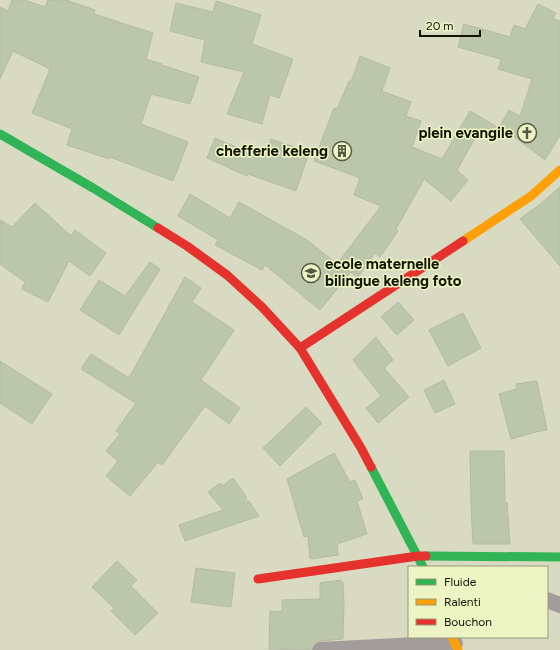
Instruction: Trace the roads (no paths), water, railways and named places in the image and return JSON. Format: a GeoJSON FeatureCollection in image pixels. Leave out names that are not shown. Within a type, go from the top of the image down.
{"type":"FeatureCollection","features":[{"type":"Feature","properties":{"kind":"street"},"geometry":{"type":"LineString","coordinates":[[0,134],[93,188],[188,246],[227,275],[262,307],[300,348],[361,448],[420,561]]}},
{"type":"Feature","properties":{"kind":"street"},"geometry":{"type":"LineString","coordinates":[[300,348],[531,196],[560,170]]}},
{"type":"Feature","properties":{"kind":"street"},"geometry":{"type":"LineString","coordinates":[[258,580],[420,561],[560,557]]}},
{"type":"Feature","properties":{"kind":"street"},"geometry":{"type":"LineString","coordinates":[[420,561],[445,566]]}},
{"type":"Feature","properties":{"kind":"street"},"geometry":{"type":"LineString","coordinates":[[548,600],[560,605]]}},
{"type":"Feature","properties":{"kind":"street"},"geometry":{"type":"LineString","coordinates":[[320,650],[455,643]]}},
{"type":"Feature","properties":{"kind":"place","name":"plein evangile"},"geometry":{"type":"Point","coordinates":[527,133]}},
{"type":"Feature","properties":{"kind":"place","name":"chefferie keleng"},"geometry":{"type":"Point","coordinates":[342,151]}},
{"type":"Feature","properties":{"kind":"place","name":"ecole maternelle bilingue keleng foto"},"geometry":{"type":"Point","coordinates":[311,273]}}]}
